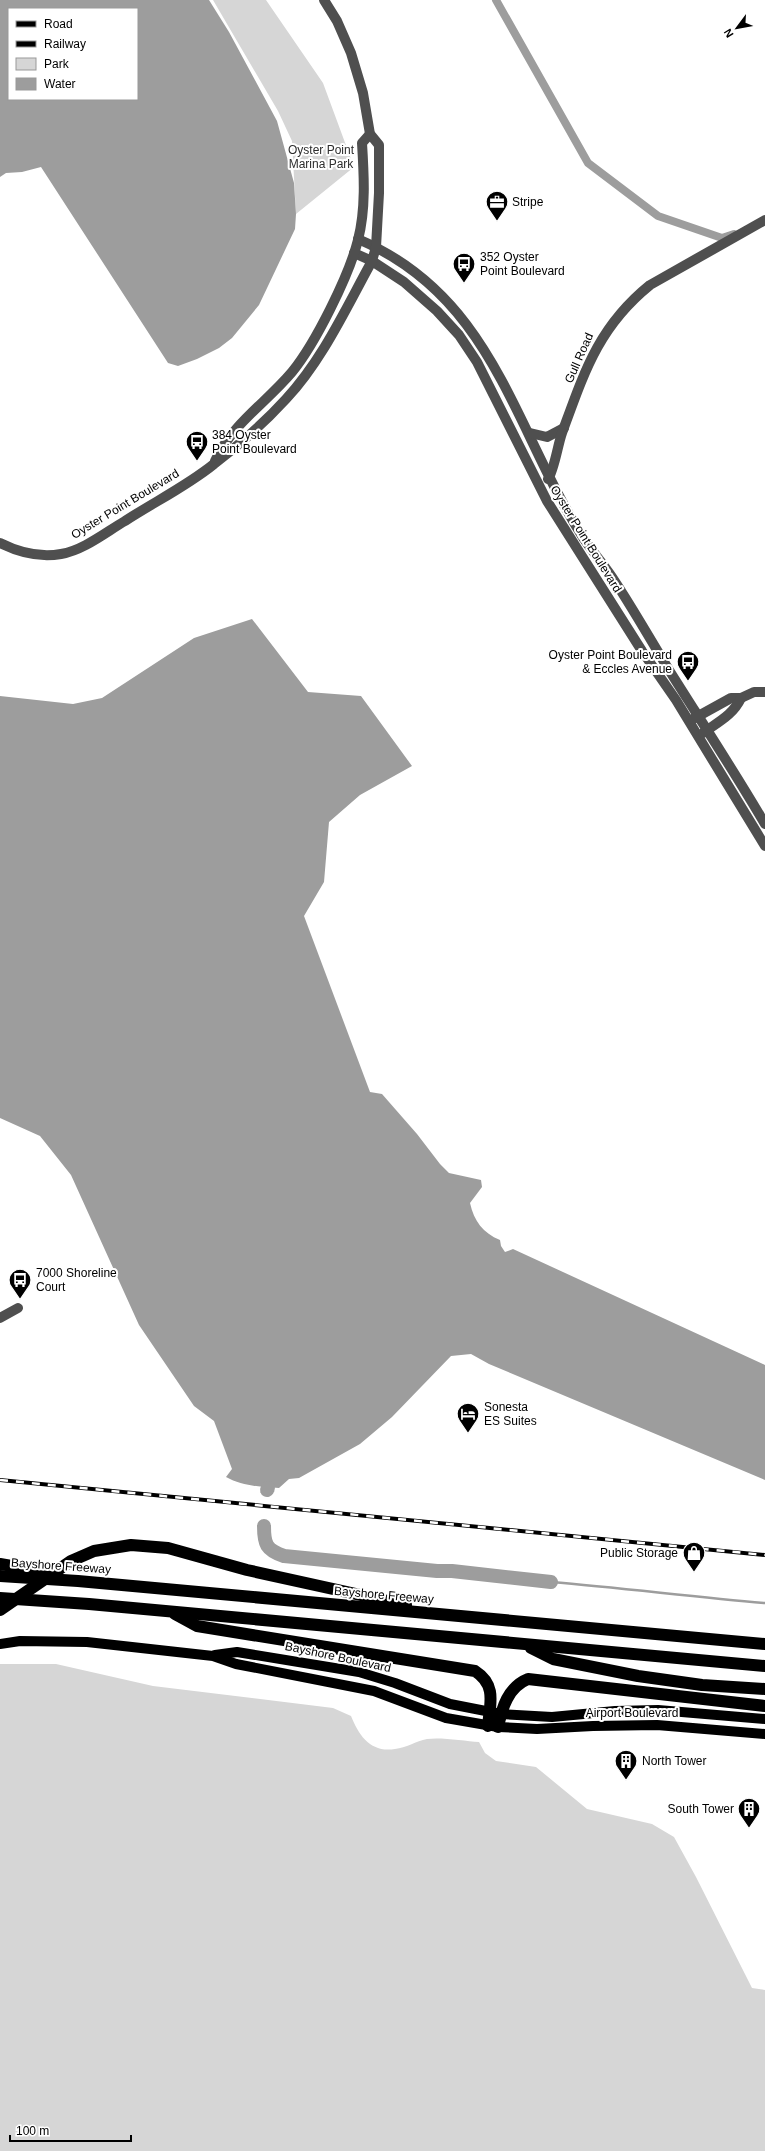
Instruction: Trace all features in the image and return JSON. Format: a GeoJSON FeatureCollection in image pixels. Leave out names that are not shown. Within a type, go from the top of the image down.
{"type":"FeatureCollection","features":[{"type":"Feature","properties":{"kind":"highway"},"geometry":{"type":"LineString","coordinates":[[0,1610],[60,1567],[94,1551],[131,1545],[161,1547],[247,1570],[444,1615]]}},
{"type":"Feature","properties":{"kind":"highway"},"geometry":{"type":"LineString","coordinates":[[0,1564],[38,1569],[78,1581]]}},
{"type":"Feature","properties":{"kind":"highway","name":"Bayshore Freeway"},"geometry":{"type":"LineString","coordinates":[[0,1576],[78,1581],[765,1644]]}},
{"type":"Feature","properties":{"kind":"highway"},"geometry":{"type":"LineString","coordinates":[[0,1598],[765,1666]]}},
{"type":"Feature","properties":{"kind":"highway"},"geometry":{"type":"LineString","coordinates":[[171,1612],[197,1626],[475,1671],[482,1675],[491,1689],[495,1714],[493,1727]]}},
{"type":"Feature","properties":{"kind":"highway"},"geometry":{"type":"LineString","coordinates":[[602,1630],[765,1639]]}},
{"type":"Feature","properties":{"kind":"highway"},"geometry":{"type":"LineString","coordinates":[[524,1644],[553,1659],[638,1676],[702,1685],[765,1689]]}},
{"type":"Feature","properties":{"kind":"highway"},"geometry":{"type":"LineString","coordinates":[[495,1714],[515,1688],[528,1679],[765,1706]]}},
{"type":"Feature","properties":{"kind":"main road","name":"Bayshore Boulevard"},"geometry":{"type":"LineString","coordinates":[[2,1643],[59,1641],[87,1642],[213,1656],[236,1664],[374,1691],[446,1718],[493,1727]]}},
{"type":"Feature","properties":{"kind":"main road","name":"Bayshore Boulevard"},"geometry":{"type":"LineString","coordinates":[[213,1656],[237,1652],[359,1672],[395,1683],[450,1704],[495,1714]]}},
{"type":"Feature","properties":{"kind":"main road","name":"Airport Boulevard"},"geometry":{"type":"LineString","coordinates":[[495,1714],[552,1717],[615,1711],[658,1710],[765,1719]]}},
{"type":"Feature","properties":{"kind":"main road","name":"Airport Boulevard"},"geometry":{"type":"LineString","coordinates":[[493,1727],[537,1729],[657,1725],[765,1734]]}},
{"type":"Feature","properties":{"kind":"street","name":"Oyster Point Boulevard"},"geometry":{"type":"LineString","coordinates":[[0,543],[15,550],[32,555],[48,556],[68,552],[105,533],[214,465],[286,399],[321,354],[372,261],[376,247],[379,193],[378,145],[370,134],[363,93],[351,53],[337,21],[324,0]]}},
{"type":"Feature","properties":{"kind":"street"},"geometry":{"type":"LineString","coordinates":[[214,465],[222,446],[229,436],[289,375],[319,328],[340,288],[358,239],[364,188],[362,143],[370,134]]}},
{"type":"Feature","properties":{"kind":"street","name":"Gull Road"},"geometry":{"type":"LineString","coordinates":[[550,478],[564,428],[594,352],[612,322],[636,296],[664,276],[765,220]]}},
{"type":"Feature","properties":{"kind":"street","name":"Oyster Point Boulevard"},"geometry":{"type":"LineString","coordinates":[[358,239],[376,247],[417,273],[456,310],[482,345],[530,433],[557,493],[584,539],[612,577],[699,715],[765,824]]}},
{"type":"Feature","properties":{"kind":"street","name":"Oyster Point Boulevard"},"geometry":{"type":"LineString","coordinates":[[354,253],[372,261],[422,296],[460,335],[477,362],[529,463],[539,488],[641,649],[689,721],[765,846]]}},
{"type":"Feature","properties":{"kind":"street"},"geometry":{"type":"LineString","coordinates":[[289,375],[299,383]]}},
{"type":"Feature","properties":{"kind":"street"},"geometry":{"type":"LineString","coordinates":[[530,433],[547,437],[564,428]]}},
{"type":"Feature","properties":{"kind":"street"},"geometry":{"type":"LineString","coordinates":[[539,488],[550,478]]}},
{"type":"Feature","properties":{"kind":"street"},"geometry":{"type":"LineString","coordinates":[[689,721],[731,698],[741,698],[754,692],[765,692]]}},
{"type":"Feature","properties":{"kind":"street"},"geometry":{"type":"LineString","coordinates":[[698,736],[728,716],[736,708],[741,698]]}},
{"type":"Feature","properties":{"kind":"street"},"geometry":{"type":"LineString","coordinates":[[0,1318],[18,1308]]}},
{"type":"Feature","properties":{"kind":"green space","name":"Oyster Point Marina Park"},"geometry":{"type":"Polygon","coordinates":[[[213,0],[266,0],[323,83],[354,167],[296,214],[292,141],[278,111],[213,0]]]}},
{"type":"Feature","properties":{"kind":"green space"},"geometry":{"type":"Polygon","coordinates":[[[0,1664],[56,1664],[153,1686],[333,1708],[351,1716],[358,1730],[367,1742],[373,1746],[387,1750],[407,1746],[427,1739],[479,1742],[485,1753],[496,1761],[536,1767],[587,1809],[652,1824],[674,1837],[752,1988],[765,1990],[765,2151],[0,2151],[0,1664]]]}},
{"type":"Feature","properties":{"kind":"water"},"geometry":{"type":"Polygon","coordinates":[[[0,0],[209,0],[229,32],[277,121],[294,183],[296,214],[295,229],[259,305],[232,338],[219,348],[197,359],[178,366],[168,363],[41,167],[22,172],[6,173],[0,177],[0,0]]]}},
{"type":"Feature","properties":{"kind":"water"},"geometry":{"type":"Polygon","coordinates":[[[252,619],[308,692],[361,696],[412,766],[360,795],[329,822],[324,882],[304,916],[370,1092],[382,1094],[449,1173],[481,1180],[482,1187],[470,1203],[474,1215],[484,1230],[500,1240],[501,1246],[505,1252],[513,1249],[765,1365],[765,1480],[489,1364],[471,1354],[451,1356],[392,1417],[360,1444],[299,1478],[289,1479],[279,1488],[252,1486],[232,1480],[226,1477],[232,1469],[214,1421],[194,1406],[139,1325],[71,1175],[40,1136],[0,1118],[0,696],[73,704],[102,698],[194,638],[252,619]]]}},
{"type":"Feature","properties":{"kind":"waterway"},"geometry":{"type":"LineString","coordinates":[[496,0],[588,163],[658,216],[722,238],[734,234]]}},
{"type":"Feature","properties":{"kind":"waterway"},"geometry":{"type":"LineString","coordinates":[[264,1526],[267,1546],[278,1554],[284,1556],[437,1571],[452,1571],[551,1582]]}},
{"type":"Feature","properties":{"kind":"waterway"},"geometry":{"type":"LineString","coordinates":[[551,1582],[765,1603]]}},
{"type":"Feature","properties":{"kind":"railway"},"geometry":{"type":"LineString","coordinates":[[0,1480],[765,1555]]}},
{"type":"Feature","properties":{"kind":"place","name":"Stripe"},"geometry":{"type":"Point","coordinates":[497,222]}},
{"type":"Feature","properties":{"kind":"place","name":"352 Oyster Point Boulevard"},"geometry":{"type":"Point","coordinates":[464,284]}},
{"type":"Feature","properties":{"kind":"place","name":"384 Oyster Point Boulevard"},"geometry":{"type":"Point","coordinates":[197,462]}},
{"type":"Feature","properties":{"kind":"place","name":"Oyster Point Boulevard & Eccles Avenue"},"geometry":{"type":"Point","coordinates":[688,682]}},
{"type":"Feature","properties":{"kind":"place","name":"7000 Shoreline Court"},"geometry":{"type":"Point","coordinates":[20,1300]}},
{"type":"Feature","properties":{"kind":"place","name":"Sonesta ES Suites"},"geometry":{"type":"Point","coordinates":[468,1434]}},
{"type":"Feature","properties":{"kind":"place","name":"Public Storage"},"geometry":{"type":"Point","coordinates":[694,1572]}},
{"type":"Feature","properties":{"kind":"place","name":"North Tower"},"geometry":{"type":"Point","coordinates":[626,1780]}},
{"type":"Feature","properties":{"kind":"place","name":"South Tower"},"geometry":{"type":"Point","coordinates":[749,1828]}}]}
